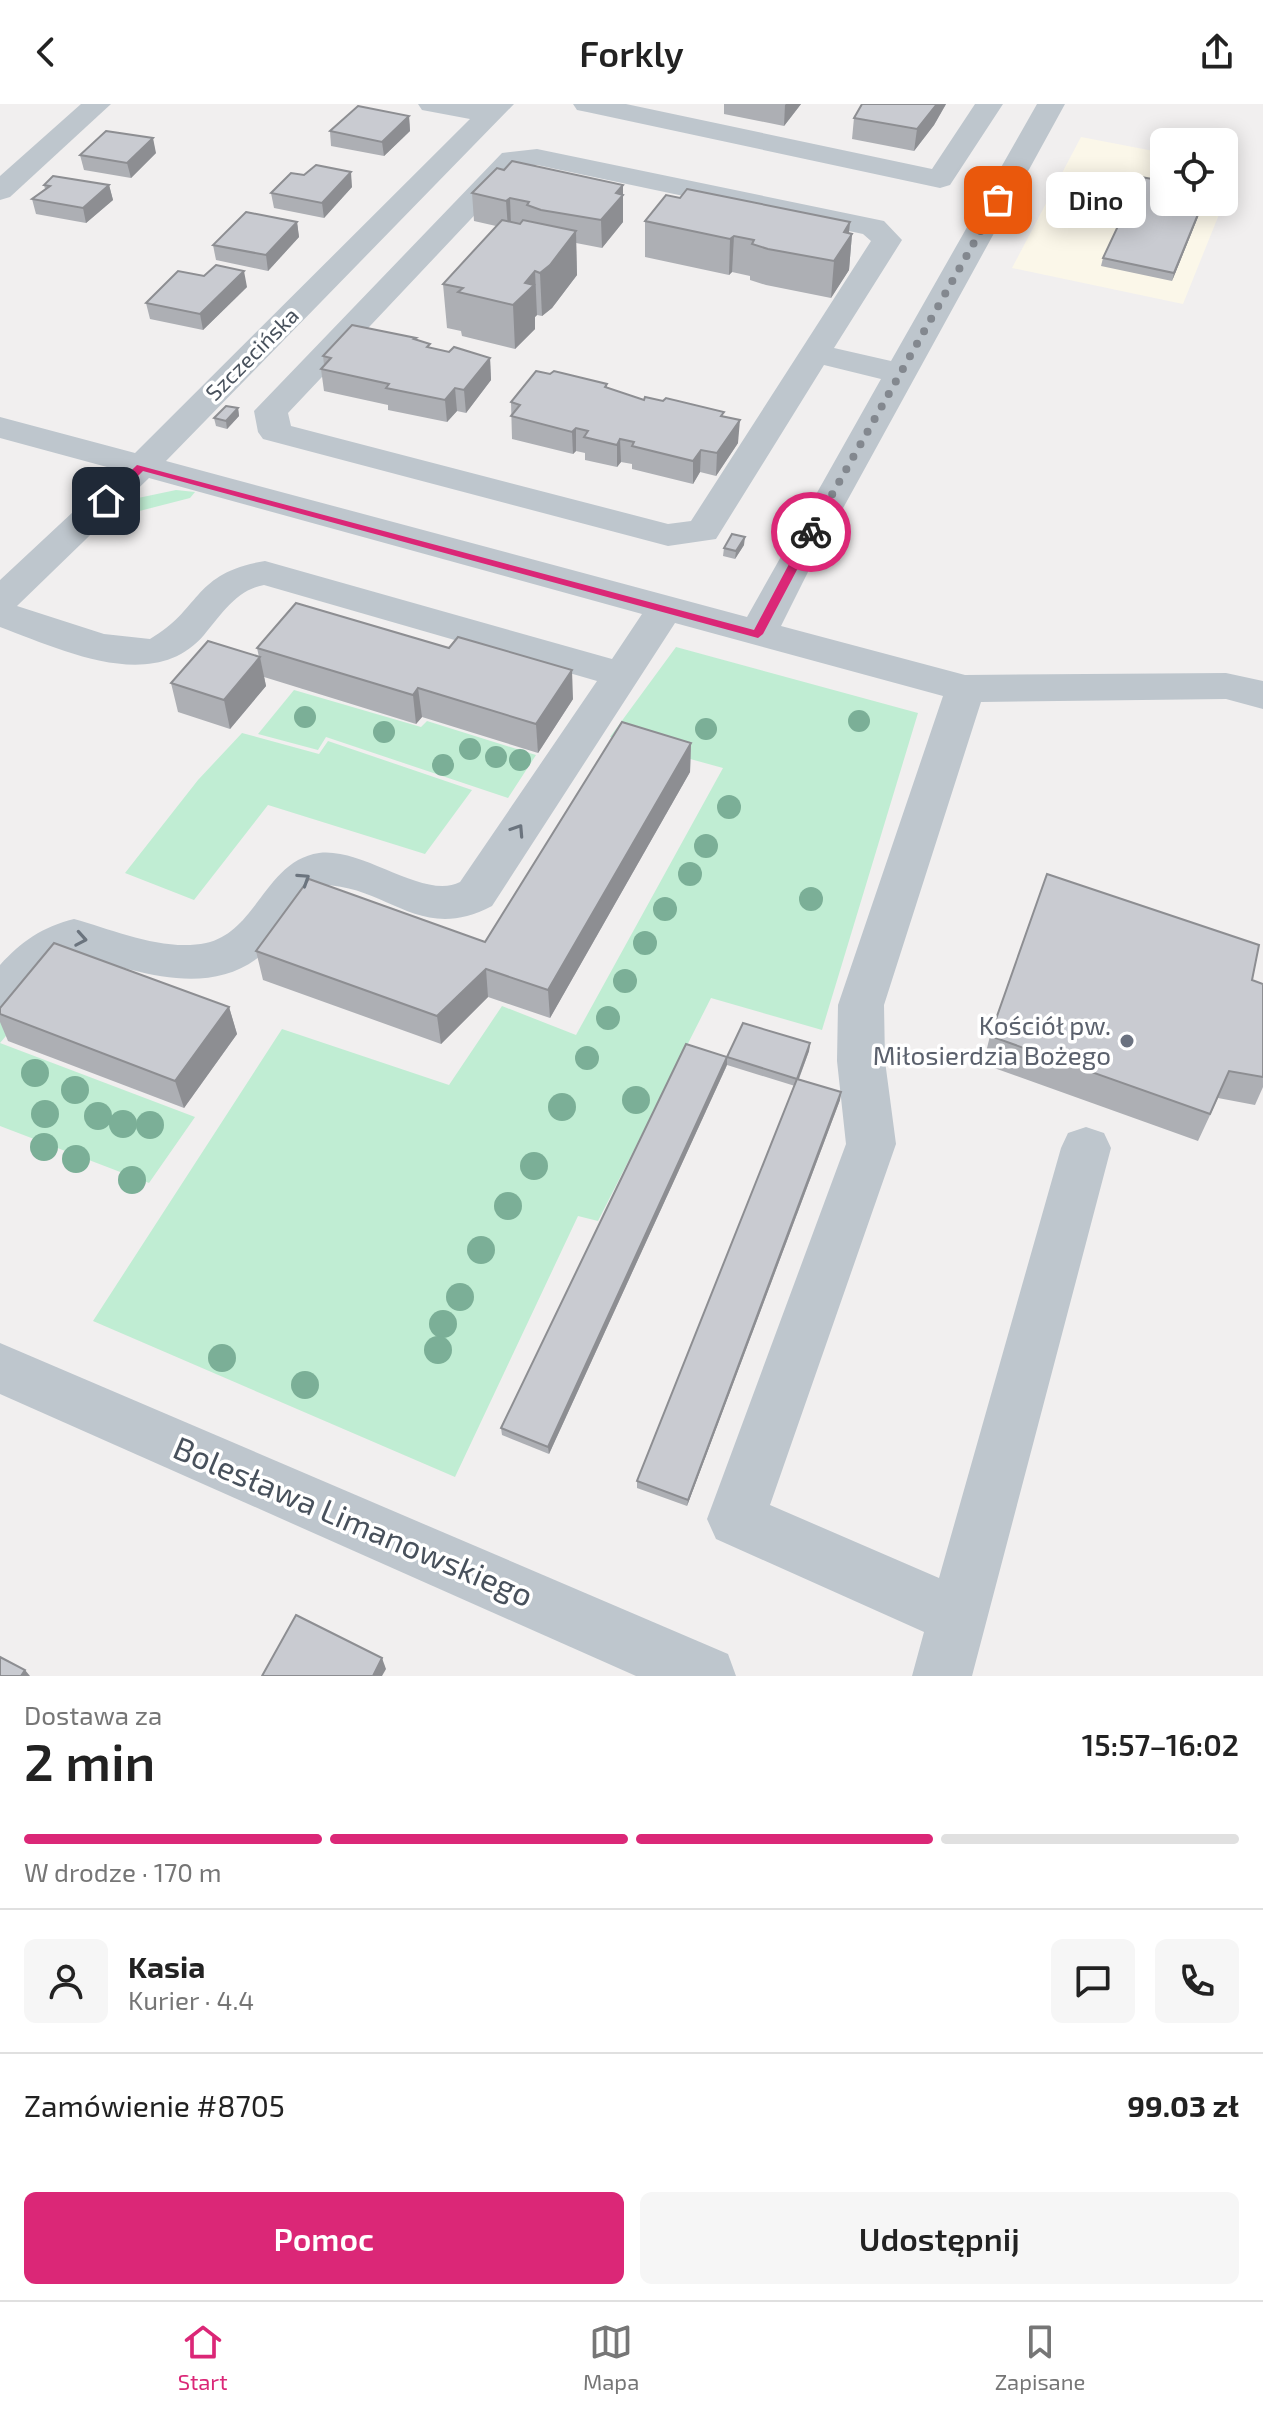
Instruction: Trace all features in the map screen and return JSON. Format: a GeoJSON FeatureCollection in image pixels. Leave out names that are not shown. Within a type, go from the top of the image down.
{"type":"FeatureCollection","features":[{"type":"Feature","properties":{"kind":"street"},"geometry":{"type":"LineString","coordinates":[[0,191],[97,104]]}},
{"type":"Feature","properties":{"kind":"street"},"geometry":{"type":"LineString","coordinates":[[432,104],[495,109]]}},
{"type":"Feature","properties":{"kind":"street"},"geometry":{"type":"LineString","coordinates":[[587,104],[940,179],[989,104]]}},
{"type":"Feature","properties":{"kind":"street"},"geometry":{"type":"LineString","coordinates":[[758,634],[804,545],[1051,104]]}},
{"type":"Feature","properties":{"kind":"street","name":"Szczecińska"},"geometry":{"type":"LineString","coordinates":[[0,601],[141,467],[495,109]]}},
{"type":"Feature","properties":{"kind":"street"},"geometry":{"type":"LineString","coordinates":[[537,157],[873,227],[887,240],[815,353],[703,531],[668,535],[275,432],[271,411],[512,159],[537,157]]}},
{"type":"Feature","properties":{"kind":"street"},"geometry":{"type":"LineString","coordinates":[[355,250],[413,262]]}},
{"type":"Feature","properties":{"kind":"street"},"geometry":{"type":"LineString","coordinates":[[815,353],[902,374]]}},
{"type":"Feature","properties":{"kind":"street"},"geometry":{"type":"LineString","coordinates":[[0,427],[965,689],[1226,686],[1263,695]]}},
{"type":"Feature","properties":{"kind":"street"},"geometry":{"type":"LineString","coordinates":[[0,614],[102,647],[149,652],[159,650],[176,638],[229,584],[246,574],[265,573],[621,675]]}},
{"type":"Feature","properties":{"kind":"street"},"geometry":{"type":"LineString","coordinates":[[0,997],[35,959],[63,937],[74,936],[174,963],[208,963],[244,944],[272,915],[294,883],[319,869],[349,872],[449,905],[468,901],[476,894],[665,609]]}},
{"type":"Feature","properties":{"kind":"street"},"geometry":{"type":"LineString","coordinates":[[957,1616],[736,1519],[871,1144],[861,1061],[861,1005],[965,689]]}},
{"type":"Feature","properties":{"kind":"street"},"geometry":{"type":"LineString","coordinates":[[942,1676],[1086,1148]]}},
{"type":"Feature","properties":{"kind":"street","name":"Bolesława Limanowskiego"},"geometry":{"type":"LineString","coordinates":[[0,1368],[706,1676]]}},
{"type":"Feature","properties":{"kind":"shaded area"},"geometry":{"type":"Polygon","coordinates":[[[1081,137],[1150,150],[1150,216],[1218,216],[1183,304],[1012,268],[1081,137]]]}},
{"type":"Feature","properties":{"kind":"green space"},"geometry":{"type":"Polygon","coordinates":[[[176,490],[195,492],[190,498],[114,515],[138,498],[176,490]]]}},
{"type":"Feature","properties":{"kind":"green space"},"geometry":{"type":"Polygon","coordinates":[[[676,647],[918,713],[822,1030],[711,998],[598,1221],[578,1216],[455,1477],[93,1321],[282,1029],[449,1085],[502,1006],[576,1035],[723,768],[610,737],[676,647]]]}},
{"type":"Feature","properties":{"kind":"green space"},"geometry":{"type":"Polygon","coordinates":[[[294,690],[421,727],[427,721],[536,755],[508,798],[326,737],[318,750],[258,734],[294,690]]]}},
{"type":"Feature","properties":{"kind":"green space"},"geometry":{"type":"Polygon","coordinates":[[[242,733],[319,754],[328,741],[472,790],[425,854],[268,805],[194,900],[125,873],[198,780],[242,733]]]}},
{"type":"Feature","properties":{"kind":"green space"},"geometry":{"type":"Polygon","coordinates":[[[78,951],[123,964],[111,981],[65,966],[0,1043],[0,1019],[61,956],[78,951]]]}},
{"type":"Feature","properties":{"kind":"green space"},"geometry":{"type":"Polygon","coordinates":[[[0,1043],[195,1117],[149,1183],[0,1126],[0,1043]]]}},
{"type":"Feature","properties":{"kind":"building"},"geometry":{"type":"Polygon","coordinates":[[[862,104],[937,104],[917,129],[854,118],[862,104]]]}},
{"type":"Feature","properties":{"kind":"building"},"geometry":{"type":"Polygon","coordinates":[[[358,106],[409,116],[382,142],[330,131],[358,106]]]}},
{"type":"Feature","properties":{"kind":"building"},"geometry":{"type":"Polygon","coordinates":[[[106,131],[153,138],[127,163],[80,155],[106,131]]]}},
{"type":"Feature","properties":{"kind":"building"},"geometry":{"type":"Polygon","coordinates":[[[512,161],[623,185],[616,193],[623,195],[601,220],[541,210],[527,205],[529,202],[510,198],[506,201],[472,193],[497,168],[504,170],[512,161]]]}},
{"type":"Feature","properties":{"kind":"building"},"geometry":{"type":"Polygon","coordinates":[[[316,165],[351,172],[322,203],[271,193],[291,173],[304,175],[316,165]]]}},
{"type":"Feature","properties":{"kind":"building"},"geometry":{"type":"Polygon","coordinates":[[[53,176],[109,185],[83,208],[32,199],[50,186],[44,185],[53,176]]]}},
{"type":"Feature","properties":{"kind":"building"},"geometry":{"type":"Polygon","coordinates":[[[1141,177],[1150,179],[1150,216],[1197,216],[1174,273],[1103,258],[1141,177]]]}},
{"type":"Feature","properties":{"kind":"building"},"geometry":{"type":"Polygon","coordinates":[[[687,189],[850,222],[844,232],[852,234],[834,261],[768,249],[752,244],[754,240],[734,236],[730,239],[645,221],[666,195],[680,198],[687,189]]]}},
{"type":"Feature","properties":{"kind":"building"},"geometry":{"type":"Polygon","coordinates":[[[246,212],[297,222],[266,255],[213,245],[246,212]]]}},
{"type":"Feature","properties":{"kind":"building"},"geometry":{"type":"Polygon","coordinates":[[[502,220],[520,224],[523,220],[576,231],[550,265],[540,273],[535,271],[525,283],[534,285],[513,305],[458,292],[463,288],[443,284],[502,220]]]}},
{"type":"Feature","properties":{"kind":"building"},"geometry":{"type":"Polygon","coordinates":[[[216,265],[244,271],[200,314],[146,303],[178,271],[204,276],[216,265]]]}},
{"type":"Feature","properties":{"kind":"building"},"geometry":{"type":"Polygon","coordinates":[[[352,325],[416,338],[430,344],[427,347],[449,352],[454,347],[490,358],[464,390],[455,388],[445,400],[386,388],[389,384],[321,369],[331,358],[323,356],[352,325]]]}},
{"type":"Feature","properties":{"kind":"building"},"geometry":{"type":"Polygon","coordinates":[[[536,371],[550,374],[554,371],[607,384],[605,387],[644,400],[645,397],[663,401],[666,398],[724,412],[721,416],[740,420],[717,453],[701,450],[693,461],[632,446],[634,442],[620,439],[617,445],[584,437],[588,431],[576,428],[572,432],[511,416],[520,405],[511,402],[536,371]]]}},
{"type":"Feature","properties":{"kind":"building"},"geometry":{"type":"Polygon","coordinates":[[[226,406],[238,408],[226,421],[214,418],[226,406]]]}},
{"type":"Feature","properties":{"kind":"building"},"geometry":{"type":"Polygon","coordinates":[[[732,534],[745,537],[736,551],[724,548],[732,534]]]}},
{"type":"Feature","properties":{"kind":"building"},"geometry":{"type":"Polygon","coordinates":[[[296,603],[449,648],[458,637],[572,670],[536,724],[418,688],[413,695],[257,648],[296,603]]]}},
{"type":"Feature","properties":{"kind":"building"},"geometry":{"type":"Polygon","coordinates":[[[208,641],[260,657],[224,700],[171,683],[208,641]]]}},
{"type":"Feature","properties":{"kind":"building"},"geometry":{"type":"Polygon","coordinates":[[[622,722],[691,743],[548,990],[486,969],[437,1016],[256,951],[309,879],[485,942],[622,722]]]}},
{"type":"Feature","properties":{"kind":"building","name":"Kościół pw. Miłosierdzia Bożego"},"geometry":{"type":"Polygon","coordinates":[[[1047,874],[1259,945],[1252,980],[1263,984],[1263,1077],[1229,1071],[1210,1114],[990,1036],[1047,874]]]}},
{"type":"Feature","properties":{"kind":"building"},"geometry":{"type":"Polygon","coordinates":[[[54,943],[229,1007],[175,1081],[0,1014],[0,1008],[54,943]]]}},
{"type":"Feature","properties":{"kind":"building"},"geometry":{"type":"Polygon","coordinates":[[[743,1023],[810,1043],[797,1079],[727,1057],[743,1023]]]}},
{"type":"Feature","properties":{"kind":"building"},"geometry":{"type":"Polygon","coordinates":[[[686,1044],[727,1057],[548,1447],[501,1428],[686,1044]]]}},
{"type":"Feature","properties":{"kind":"building"},"geometry":{"type":"Polygon","coordinates":[[[797,1079],[841,1092],[688,1500],[637,1481],[797,1079]]]}},
{"type":"Feature","properties":{"kind":"building"},"geometry":{"type":"Polygon","coordinates":[[[296,1615],[382,1658],[373,1676],[262,1676],[296,1615]]]}},
{"type":"Feature","properties":{"kind":"building"},"geometry":{"type":"Polygon","coordinates":[[[0,1657],[25,1670],[21,1676],[0,1676],[0,1657]]]}},
{"type":"Feature","properties":{"kind":"way so far"},"geometry":{"type":"LineString","coordinates":[[811,532],[998,200]]}},
{"type":"Feature","properties":{"kind":"place","name":"Dino"},"geometry":{"type":"Point","coordinates":[998,200]}},
{"type":"Feature","properties":{"kind":"place","name":"Kościół pw. Miłosierdzia Bożego"},"geometry":{"type":"Point","coordinates":[1127,1041]}},
{"type":"Feature","properties":{"kind":"route"},"geometry":{"type":"LineString","coordinates":[[106,501],[141,467],[218,485],[758,634],[811,532]]}}]}
